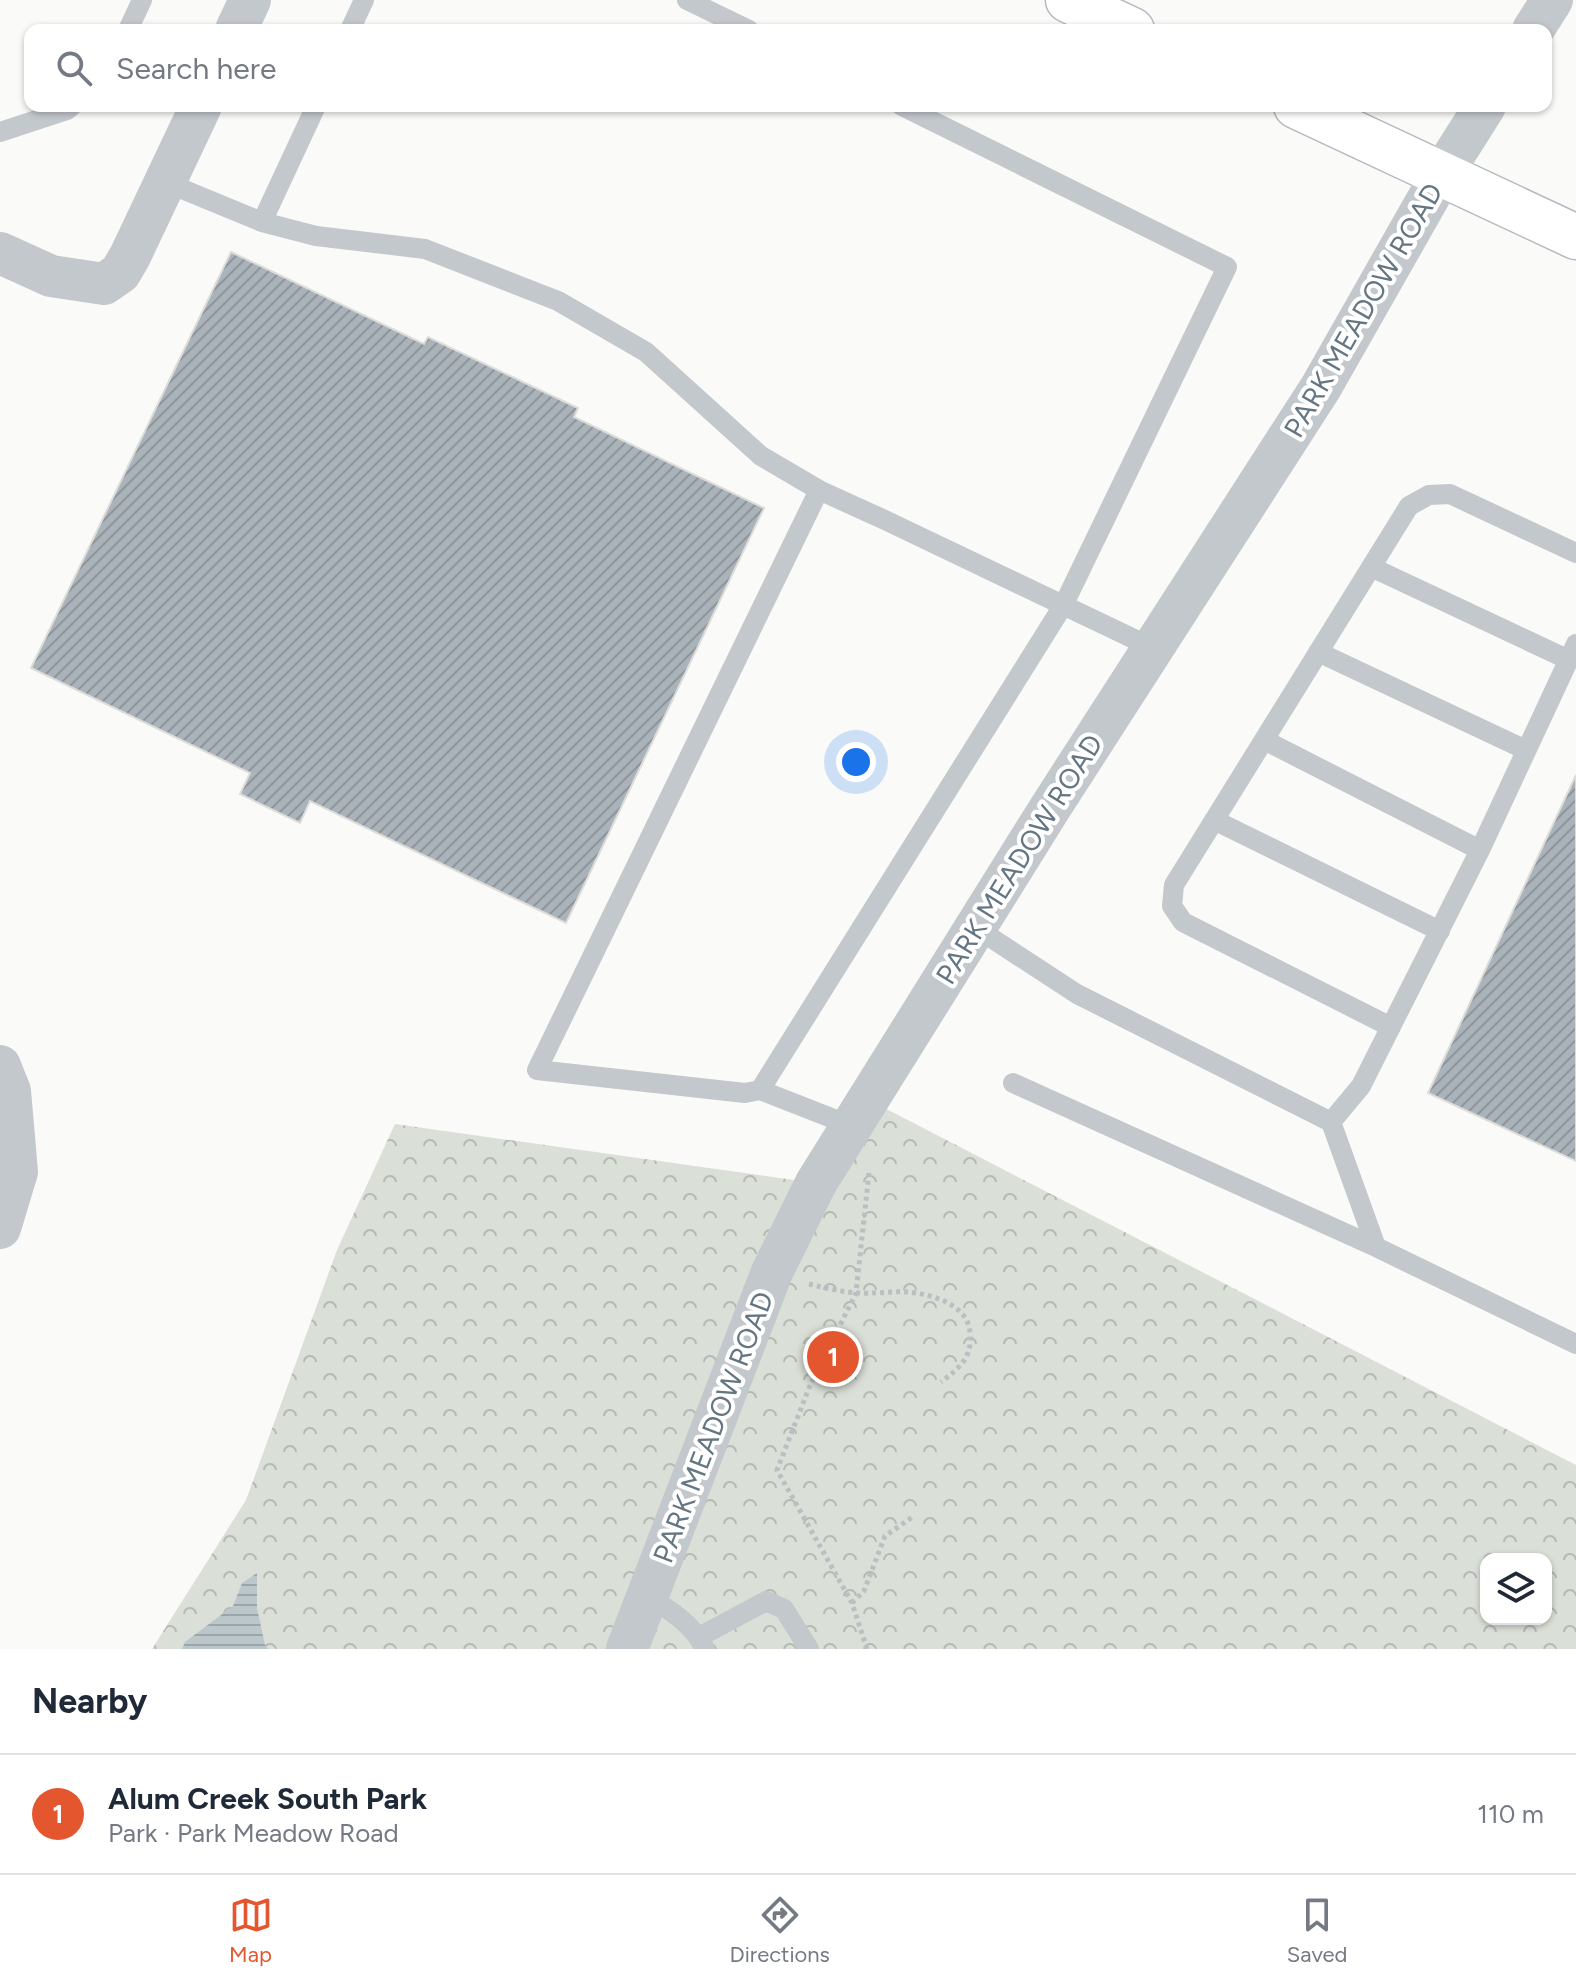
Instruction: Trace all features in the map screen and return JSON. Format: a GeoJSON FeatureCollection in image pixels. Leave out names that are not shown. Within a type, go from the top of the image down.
{"type":"FeatureCollection","features":[{"type":"Feature","properties":{"kind":"main road"},"geometry":{"type":"LineString","coordinates":[[1068,0],[1119,24]]}},
{"type":"Feature","properties":{"kind":"main road"},"geometry":{"type":"LineString","coordinates":[[1309,112],[1576,237]]}},
{"type":"Feature","properties":{"kind":"street"},"geometry":{"type":"LineString","coordinates":[[239,24],[250,0]]}},
{"type":"Feature","properties":{"kind":"street"},"geometry":{"type":"LineString","coordinates":[[1537,24],[1552,0]]}},
{"type":"Feature","properties":{"kind":"street"},"geometry":{"type":"LineString","coordinates":[[0,253],[51,276],[104,284],[120,273],[198,112]]}},
{"type":"Feature","properties":{"kind":"street","name":"PARK MEADOW ROAD"},"geometry":{"type":"LineString","coordinates":[[627,1649],[772,1272],[816,1183],[1321,387],[1442,174],[1481,112]]}},
{"type":"Feature","properties":{"kind":"street"},"geometry":{"type":"LineString","coordinates":[[0,1066],[10,1091],[17,1172],[0,1228]]}},
{"type":"Feature","properties":{"kind":"lane"},"geometry":{"type":"LineString","coordinates":[[131,24],[142,0]]}},
{"type":"Feature","properties":{"kind":"lane"},"geometry":{"type":"LineString","coordinates":[[353,24],[364,0]]}},
{"type":"Feature","properties":{"kind":"lane"},"geometry":{"type":"LineString","coordinates":[[687,0],[737,24]]}},
{"type":"Feature","properties":{"kind":"lane"},"geometry":{"type":"LineString","coordinates":[[0,132],[61,112]]}},
{"type":"Feature","properties":{"kind":"lane"},"geometry":{"type":"LineString","coordinates":[[262,222],[313,112]]}},
{"type":"Feature","properties":{"kind":"lane"},"geometry":{"type":"LineString","coordinates":[[760,1090],[1064,604],[1227,267],[914,112]]}},
{"type":"Feature","properties":{"kind":"lane"},"geometry":{"type":"LineString","coordinates":[[165,182],[262,222],[316,236],[425,249],[558,301],[646,352],[761,456],[819,490],[1153,648]]}},
{"type":"Feature","properties":{"kind":"lane"},"geometry":{"type":"LineString","coordinates":[[819,490],[537,1070],[745,1093],[760,1090],[852,1126]]}},
{"type":"Feature","properties":{"kind":"lane"},"geometry":{"type":"LineString","coordinates":[[1391,1027],[1183,922],[1172,906],[1174,885],[1409,506],[1429,495],[1450,494],[1576,553]]}},
{"type":"Feature","properties":{"kind":"lane"},"geometry":{"type":"LineString","coordinates":[[1331,1122],[1361,1086],[1480,850],[1572,652],[1371,567]]}},
{"type":"Feature","properties":{"kind":"lane"},"geometry":{"type":"LineString","coordinates":[[1318,652],[1526,750]]}},
{"type":"Feature","properties":{"kind":"lane"},"geometry":{"type":"LineString","coordinates":[[1264,740],[1480,850]]}},
{"type":"Feature","properties":{"kind":"lane"},"geometry":{"type":"LineString","coordinates":[[1214,820],[1440,931]]}},
{"type":"Feature","properties":{"kind":"lane"},"geometry":{"type":"LineString","coordinates":[[976,928],[1077,994],[1331,1122],[1376,1247]]}},
{"type":"Feature","properties":{"kind":"lane"},"geometry":{"type":"LineString","coordinates":[[1013,1083],[1376,1247],[1576,1344]]}},
{"type":"Feature","properties":{"kind":"lane"},"geometry":{"type":"LineString","coordinates":[[648,1596],[679,1616],[702,1643],[766,1601],[784,1609],[809,1649]]}},
{"type":"Feature","properties":{"kind":"path"},"geometry":{"type":"LineString","coordinates":[[867,1649],[852,1603],[777,1470],[809,1388],[856,1293],[868,1177],[873,1162]]}},
{"type":"Feature","properties":{"kind":"path"},"geometry":{"type":"LineString","coordinates":[[772,1272],[809,1285],[856,1293],[909,1292],[934,1298],[964,1313],[970,1329],[971,1349],[961,1366],[941,1382]]}},
{"type":"Feature","properties":{"kind":"path"},"geometry":{"type":"LineString","coordinates":[[852,1603],[864,1591],[885,1536],[914,1516]]}},
{"type":"Feature","properties":{"kind":"green space"},"geometry":{"type":"Polygon","coordinates":[[[869,1100],[1576,1465],[1576,1649],[152,1649],[246,1500],[337,1250],[395,1124],[815,1183],[869,1100]]]}},
{"type":"Feature","properties":{"kind":"shaded area"},"geometry":{"type":"Polygon","coordinates":[[[257,1573],[257,1608],[268,1649],[182,1649],[185,1642],[233,1606],[242,1583],[257,1573]]]}},
{"type":"Feature","properties":{"kind":"building"},"geometry":{"type":"Polygon","coordinates":[[[231,252],[424,344],[428,337],[578,408],[574,417],[764,508],[566,923],[310,801],[300,823],[240,794],[250,773],[31,668],[231,252]]]}},
{"type":"Feature","properties":{"kind":"building"},"geometry":{"type":"Polygon","coordinates":[[[1576,775],[1576,1161],[1428,1093],[1576,775]]]}},
{"type":"Feature","properties":{"kind":"place","name":"Alum Creek South Park"},"geometry":{"type":"Point","coordinates":[833,1357]}}]}
